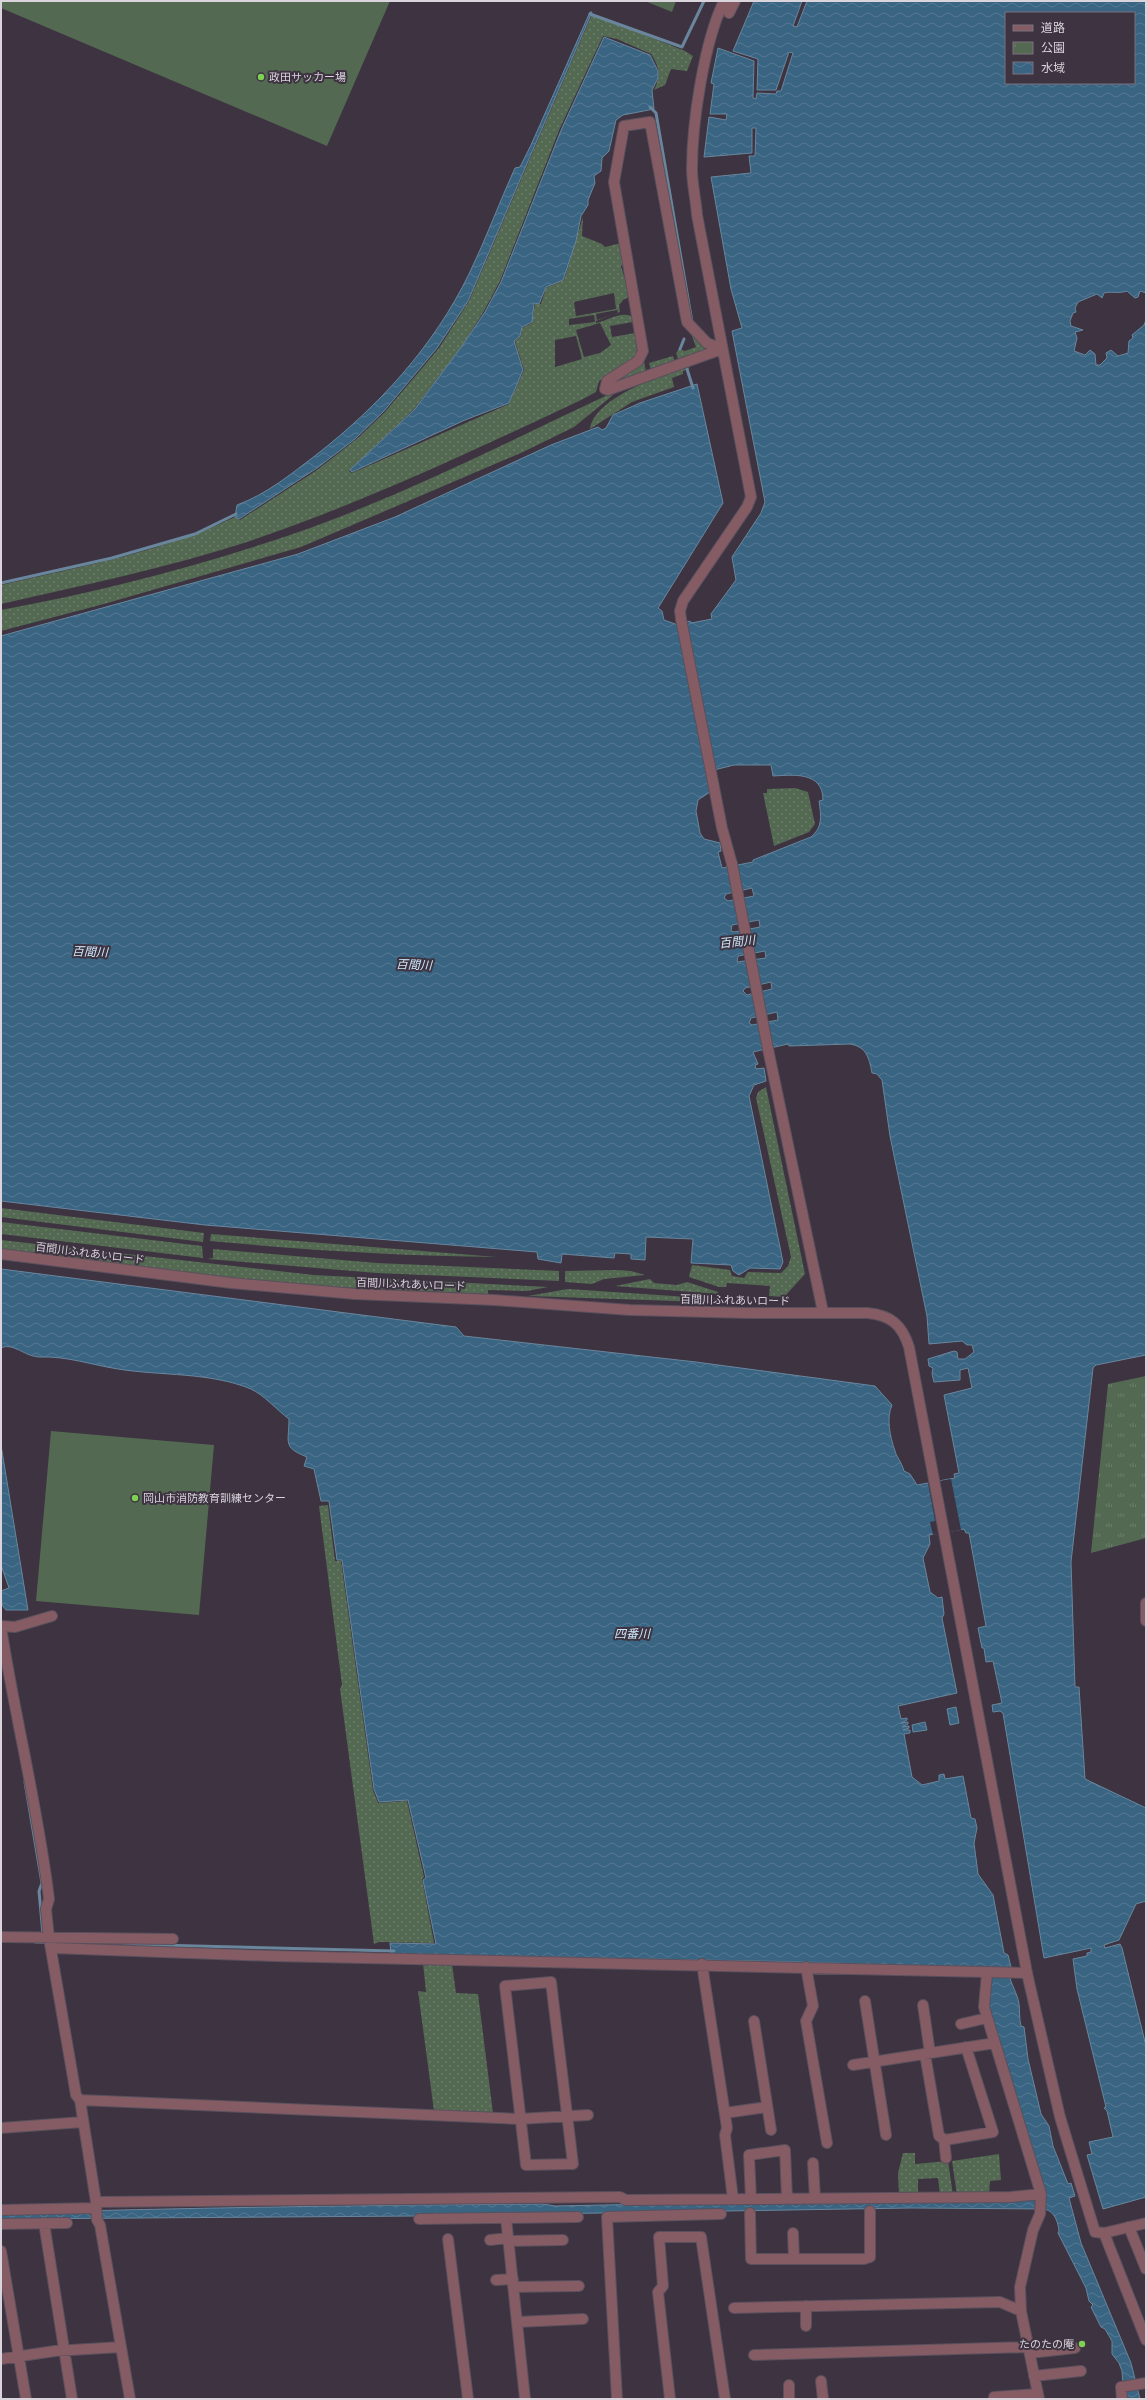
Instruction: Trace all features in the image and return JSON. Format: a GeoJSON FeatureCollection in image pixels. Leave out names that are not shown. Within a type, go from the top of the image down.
{"type":"FeatureCollection","features":[{"type":"Feature","properties":{"kind":"street"},"geometry":{"type":"LineString","coordinates":[[724,1],[713,26],[708,44],[693,149],[692,171],[697,215],[751,497],[747,507],[683,601],[680,611],[724,840],[732,864],[822,1312]]}},
{"type":"Feature","properties":{"kind":"street"},"geometry":{"type":"LineString","coordinates":[[729,13],[735,1]]}},
{"type":"Feature","properties":{"kind":"street"},"geometry":{"type":"LineString","coordinates":[[650,122],[687,322],[707,343],[722,349],[608,390],[605,389],[607,381],[638,360],[643,351],[614,182],[624,126],[650,122]]}},
{"type":"Feature","properties":{"kind":"street","name":"百間川ふれあいロード"},"geometry":{"type":"LineString","coordinates":[[1,1254],[231,1283],[347,1293],[494,1300],[630,1310],[747,1313],[822,1312],[876,1314],[890,1318],[901,1328],[909,1347],[1027,1973],[1068,2144],[1093,2226],[1096,2232],[1104,2234]]}},
{"type":"Feature","properties":{"kind":"street"},"geometry":{"type":"LineString","coordinates":[[1146,1603],[1146,1621]]}},
{"type":"Feature","properties":{"kind":"street"},"geometry":{"type":"LineString","coordinates":[[52,1616],[16,1627],[1,1626],[8,1672],[30,1776],[49,1899],[46,1909],[50,1943],[76,2095],[80,2100],[96,2210],[100,2225],[130,2399]]}},
{"type":"Feature","properties":{"kind":"street"},"geometry":{"type":"LineString","coordinates":[[1,1936],[50,1943],[1027,1973]]}},
{"type":"Feature","properties":{"kind":"street"},"geometry":{"type":"LineString","coordinates":[[144,1945],[173,1939]]}},
{"type":"Feature","properties":{"kind":"street"},"geometry":{"type":"LineString","coordinates":[[702,1964],[725,2113],[732,2199]]}},
{"type":"Feature","properties":{"kind":"street"},"geometry":{"type":"LineString","coordinates":[[806,1967],[813,2006],[806,2021],[827,2143]]}},
{"type":"Feature","properties":{"kind":"street"},"geometry":{"type":"LineString","coordinates":[[989,1973],[984,2007],[1041,2195],[1040,2209],[1020,2287],[1021,2311],[1038,2396],[994,2397]]}},
{"type":"Feature","properties":{"kind":"street"},"geometry":{"type":"LineString","coordinates":[[551,1982],[568,2117],[573,2164],[526,2165],[519,2119],[505,1986],[551,1982]]}},
{"type":"Feature","properties":{"kind":"street"},"geometry":{"type":"LineString","coordinates":[[865,2001],[886,2135]]}},
{"type":"Feature","properties":{"kind":"street"},"geometry":{"type":"LineString","coordinates":[[923,2005],[939,2136],[944,2139],[993,2132],[966,2047]]}},
{"type":"Feature","properties":{"kind":"street"},"geometry":{"type":"LineString","coordinates":[[961,2024],[987,2018]]}},
{"type":"Feature","properties":{"kind":"street"},"geometry":{"type":"LineString","coordinates":[[754,2020],[771,2130]]}},
{"type":"Feature","properties":{"kind":"street"},"geometry":{"type":"LineString","coordinates":[[853,2065],[995,2043]]}},
{"type":"Feature","properties":{"kind":"street"},"geometry":{"type":"LineString","coordinates":[[80,2100],[519,2119],[588,2115]]}},
{"type":"Feature","properties":{"kind":"street"},"geometry":{"type":"LineString","coordinates":[[725,2113],[767,2107]]}},
{"type":"Feature","properties":{"kind":"street"},"geometry":{"type":"LineString","coordinates":[[1,2128],[83,2122]]}},
{"type":"Feature","properties":{"kind":"street"},"geometry":{"type":"LineString","coordinates":[[944,2139],[946,2158]]}},
{"type":"Feature","properties":{"kind":"street"},"geometry":{"type":"LineString","coordinates":[[751,2199],[749,2155],[785,2150],[787,2199]]}},
{"type":"Feature","properties":{"kind":"street"},"geometry":{"type":"LineString","coordinates":[[813,2163],[815,2198]]}},
{"type":"Feature","properties":{"kind":"street"},"geometry":{"type":"LineString","coordinates":[[1,2210],[96,2210],[620,2197],[626,2200],[1011,2197],[1041,2195]]}},
{"type":"Feature","properties":{"kind":"street"},"geometry":{"type":"LineString","coordinates":[[750,2213],[751,2259],[864,2259],[870,2257],[870,2211]]}},
{"type":"Feature","properties":{"kind":"street"},"geometry":{"type":"LineString","coordinates":[[617,2399],[607,2217],[720,2214]]}},
{"type":"Feature","properties":{"kind":"street"},"geometry":{"type":"LineString","coordinates":[[419,2219],[578,2217]]}},
{"type":"Feature","properties":{"kind":"street"},"geometry":{"type":"LineString","coordinates":[[506,2218],[525,2399]]}},
{"type":"Feature","properties":{"kind":"street"},"geometry":{"type":"LineString","coordinates":[[1146,2222],[1104,2234],[1146,2340]]}},
{"type":"Feature","properties":{"kind":"street"},"geometry":{"type":"LineString","coordinates":[[44,2223],[72,2399]]}},
{"type":"Feature","properties":{"kind":"street"},"geometry":{"type":"LineString","coordinates":[[1,2224],[67,2223]]}},
{"type":"Feature","properties":{"kind":"street"},"geometry":{"type":"LineString","coordinates":[[1129,2227],[1146,2269]]}},
{"type":"Feature","properties":{"kind":"street"},"geometry":{"type":"LineString","coordinates":[[793,2233],[794,2259]]}},
{"type":"Feature","properties":{"kind":"street"},"geometry":{"type":"LineString","coordinates":[[670,2399],[658,2292],[663,2286],[659,2237],[701,2237],[725,2399]]}},
{"type":"Feature","properties":{"kind":"street"},"geometry":{"type":"LineString","coordinates":[[448,2239],[468,2399]]}},
{"type":"Feature","properties":{"kind":"street"},"geometry":{"type":"LineString","coordinates":[[490,2240],[563,2240]]}},
{"type":"Feature","properties":{"kind":"street"},"geometry":{"type":"LineString","coordinates":[[1,2251],[26,2399]]}},
{"type":"Feature","properties":{"kind":"street"},"geometry":{"type":"LineString","coordinates":[[496,2280],[513,2283],[579,2286]]}},
{"type":"Feature","properties":{"kind":"street"},"geometry":{"type":"LineString","coordinates":[[734,2308],[1000,2302],[1021,2311]]}},
{"type":"Feature","properties":{"kind":"street"},"geometry":{"type":"LineString","coordinates":[[806,2306],[806,2326]]}},
{"type":"Feature","properties":{"kind":"street"},"geometry":{"type":"LineString","coordinates":[[517,2322],[583,2319]]}},
{"type":"Feature","properties":{"kind":"street"},"geometry":{"type":"LineString","coordinates":[[1,2359],[64,2351],[121,2347]]}},
{"type":"Feature","properties":{"kind":"street"},"geometry":{"type":"LineString","coordinates":[[754,2355],[1075,2348]]}},
{"type":"Feature","properties":{"kind":"street"},"geometry":{"type":"LineString","coordinates":[[1034,2376],[1081,2371]]}},
{"type":"Feature","properties":{"kind":"street"},"geometry":{"type":"LineString","coordinates":[[821,2381],[822,2399]]}},
{"type":"Feature","properties":{"kind":"street"},"geometry":{"type":"LineString","coordinates":[[789,2384],[789,2399]]}},
{"type":"Feature","properties":{"kind":"street"},"geometry":{"type":"LineString","coordinates":[[1122,2399],[1122,2386],[1141,2384]]}},
{"type":"Feature","properties":{"kind":"green space","name":"政田サッカー場"},"geometry":{"type":"Polygon","coordinates":[[[1,1],[390,1],[327,146],[1,8],[1,1]]]}},
{"type":"Feature","properties":{"kind":"green space"},"geometry":{"type":"Polygon","coordinates":[[[645,1],[676,1],[672,12],[645,1]]]}},
{"type":"Feature","properties":{"kind":"green space"},"geometry":{"type":"Polygon","coordinates":[[[592,14],[685,51],[693,56],[687,71],[671,69],[665,85],[654,90],[658,80],[658,68],[651,54],[617,39],[603,36],[560,128],[500,281],[484,311],[462,346],[414,409],[349,471],[352,473],[509,404],[524,370],[515,341],[521,336],[522,328],[532,323],[535,304],[541,304],[546,288],[564,280],[583,217],[582,236],[602,244],[605,247],[621,243],[625,258],[621,267],[631,296],[623,300],[619,305],[620,312],[618,313],[617,310],[596,314],[597,320],[612,315],[596,321],[596,323],[620,315],[634,318],[640,352],[625,366],[599,381],[596,392],[499,439],[416,476],[290,527],[247,542],[186,560],[125,576],[1,604],[1,585],[120,557],[179,540],[235,517],[240,520],[317,470],[358,438],[385,412],[439,348],[469,301],[592,14]],[[614,293],[574,302],[576,316],[616,309],[614,293]],[[594,315],[569,319],[569,325],[595,322],[594,315]],[[633,322],[610,326],[612,337],[635,333],[633,322]],[[600,323],[576,330],[584,357],[600,353],[611,345],[600,323]],[[576,336],[555,340],[555,367],[582,359],[576,336]]]}},
{"type":"Feature","properties":{"kind":"green space"},"geometry":{"type":"Polygon","coordinates":[[[690,331],[705,348],[701,353],[679,361],[676,353],[679,349],[685,351],[696,347],[690,331]]]}},
{"type":"Feature","properties":{"kind":"green space"},"geometry":{"type":"Polygon","coordinates":[[[673,356],[675,362],[651,370],[649,363],[673,356]]]}},
{"type":"Feature","properties":{"kind":"green space"},"geometry":{"type":"Polygon","coordinates":[[[644,361],[646,372],[615,383],[614,379],[644,361]]]}},
{"type":"Feature","properties":{"kind":"green space"},"geometry":{"type":"Polygon","coordinates":[[[689,366],[689,369],[683,371],[683,374],[672,378],[674,387],[632,402],[590,429],[595,417],[616,397],[647,381],[689,366]]]}},
{"type":"Feature","properties":{"kind":"green space"},"geometry":{"type":"Polygon","coordinates":[[[614,392],[612,396],[574,427],[523,452],[301,547],[104,604],[1,631],[1,610],[147,578],[219,558],[290,535],[372,504],[413,486],[614,392]]]}},
{"type":"Feature","properties":{"kind":"green space"},"geometry":{"type":"Polygon","coordinates":[[[795,788],[808,792],[815,824],[809,832],[774,846],[763,793],[767,793],[767,789],[795,788]]]}},
{"type":"Feature","properties":{"kind":"green space"},"geometry":{"type":"Polygon","coordinates":[[[766,1087],[805,1274],[784,1297],[769,1296],[770,1286],[727,1283],[726,1287],[719,1287],[689,1277],[692,1265],[730,1270],[732,1276],[744,1278],[748,1272],[781,1273],[788,1266],[791,1257],[756,1098],[758,1092],[766,1087]]]}},
{"type":"Feature","properties":{"kind":"green space"},"geometry":{"type":"Polygon","coordinates":[[[1,1208],[204,1233],[203,1242],[1,1217],[1,1208]]]}},
{"type":"Feature","properties":{"kind":"green space"},"geometry":{"type":"Polygon","coordinates":[[[1,1222],[202,1246],[203,1258],[1,1234],[1,1222]]]}},
{"type":"Feature","properties":{"kind":"green space"},"geometry":{"type":"Polygon","coordinates":[[[211,1234],[497,1257],[389,1254],[282,1247],[210,1241],[211,1234]]]}},
{"type":"Feature","properties":{"kind":"green space"},"geometry":{"type":"Polygon","coordinates":[[[1,1240],[314,1275],[548,1287],[527,1291],[488,1290],[488,1294],[267,1284],[1,1250],[1,1240]]]}},
{"type":"Feature","properties":{"kind":"green space"},"geometry":{"type":"Polygon","coordinates":[[[213,1249],[377,1263],[559,1271],[559,1281],[377,1273],[208,1259],[213,1258],[213,1249]]]}},
{"type":"Feature","properties":{"kind":"green space"},"geometry":{"type":"Polygon","coordinates":[[[565,1271],[631,1271],[645,1275],[604,1279],[592,1284],[565,1282],[565,1271]]]}},
{"type":"Feature","properties":{"kind":"green space"},"geometry":{"type":"Polygon","coordinates":[[[650,1279],[654,1283],[677,1285],[687,1282],[718,1292],[718,1294],[615,1286],[650,1279]]]}},
{"type":"Feature","properties":{"kind":"green space"},"geometry":{"type":"Polygon","coordinates":[[[568,1289],[764,1302],[764,1304],[528,1296],[568,1289]]]}},
{"type":"Feature","properties":{"kind":"green space"},"geometry":{"type":"Polygon","coordinates":[[[1146,1376],[1146,1538],[1091,1553],[1108,1384],[1146,1376]]]}},
{"type":"Feature","properties":{"kind":"green space"},"geometry":{"type":"Polygon","coordinates":[[[51,1431],[214,1445],[199,1615],[36,1601],[51,1431]]]}},
{"type":"Feature","properties":{"kind":"green space"},"geometry":{"type":"Polygon","coordinates":[[[328,1505],[335,1561],[341,1561],[373,1790],[378,1803],[407,1801],[424,1877],[422,1879],[434,1943],[379,1942],[374,1944],[340,1689],[342,1685],[319,1506],[328,1505]]]}},
{"type":"Feature","properties":{"kind":"green space"},"geometry":{"type":"Polygon","coordinates":[[[423,1963],[452,1964],[456,1993],[478,1994],[493,2113],[434,2111],[418,1991],[426,1992],[423,1963]]]}},
{"type":"Feature","properties":{"kind":"green space"},"geometry":{"type":"Polygon","coordinates":[[[903,2153],[915,2153],[915,2164],[948,2161],[953,2195],[940,2195],[938,2178],[918,2179],[918,2195],[899,2195],[898,2173],[903,2153]]]}},
{"type":"Feature","properties":{"kind":"green space"},"geometry":{"type":"Polygon","coordinates":[[[999,2154],[1001,2180],[990,2181],[989,2194],[957,2195],[952,2161],[999,2154]]]}},
{"type":"Feature","properties":{"kind":"water"},"geometry":{"type":"Polygon","coordinates":[[[754,1],[802,1],[793,26],[797,27],[807,1],[1146,1],[1146,293],[1140,291],[1138,297],[1135,298],[1127,291],[1104,293],[1102,298],[1097,294],[1078,302],[1075,308],[1076,312],[1073,313],[1070,321],[1071,326],[1083,330],[1075,332],[1077,338],[1074,351],[1085,355],[1090,350],[1095,354],[1096,365],[1100,365],[1107,358],[1106,353],[1111,350],[1118,356],[1128,353],[1129,341],[1133,338],[1132,335],[1144,325],[1146,320],[1146,1355],[1096,1365],[1093,1368],[1071,1562],[1075,1687],[1079,1687],[1085,1779],[1146,1808],[1146,1901],[1136,1904],[1119,1940],[1104,1945],[1105,1948],[1120,1944],[1122,1948],[1146,2046],[1146,2197],[1103,2209],[1087,2155],[1092,2154],[1089,2142],[1113,2137],[1107,2111],[1104,2108],[1106,2107],[1077,1989],[1073,1959],[1087,1956],[1087,1953],[1091,1952],[1091,1948],[1044,1958],[1003,1713],[1000,1711],[993,1712],[992,1705],[1002,1703],[993,1661],[986,1662],[984,1648],[982,1648],[978,1628],[986,1626],[969,1533],[966,1533],[964,1529],[929,1535],[930,1544],[923,1558],[930,1592],[938,1598],[942,1597],[944,1614],[942,1618],[957,1693],[898,1706],[901,1719],[907,1718],[907,1720],[901,1723],[908,1722],[908,1724],[902,1727],[909,1726],[909,1728],[903,1730],[910,1730],[910,1733],[904,1734],[912,1777],[922,1785],[939,1781],[939,1775],[944,1774],[945,1779],[963,1776],[971,1818],[975,1819],[977,1828],[974,1843],[978,1874],[993,1895],[1004,1953],[1008,1955],[1011,1967],[1009,1970],[1009,1975],[1018,1999],[1020,2023],[1021,2026],[1024,2027],[1028,2059],[1041,2114],[1049,2126],[1053,2146],[1068,2184],[1071,2183],[1075,2196],[1069,2198],[1081,2243],[1131,2363],[1140,2399],[1124,2399],[1122,2371],[1119,2363],[1112,2354],[1112,2341],[1105,2329],[1101,2327],[1091,2307],[1093,2305],[1089,2301],[1086,2288],[1058,2233],[1059,2228],[1054,2215],[1045,2209],[911,2208],[416,2216],[1,2219],[1,2213],[137,2210],[475,2204],[543,2204],[555,2206],[1044,2196],[986,2005],[991,1969],[805,1962],[391,1954],[390,1943],[436,1944],[423,1880],[426,1878],[408,1800],[379,1802],[374,1789],[342,1560],[337,1560],[329,1501],[321,1501],[314,1469],[304,1466],[307,1457],[290,1447],[288,1439],[289,1419],[266,1399],[251,1389],[219,1380],[185,1375],[134,1371],[70,1359],[29,1355],[10,1347],[1,1348],[1,1269],[456,1327],[464,1336],[696,1362],[875,1386],[892,1405],[889,1422],[893,1446],[904,1471],[910,1474],[917,1485],[955,1478],[954,1474],[959,1473],[944,1395],[972,1388],[968,1368],[960,1370],[960,1380],[934,1382],[932,1374],[933,1368],[929,1366],[928,1359],[954,1351],[957,1352],[958,1359],[965,1359],[974,1352],[972,1345],[967,1345],[962,1341],[929,1344],[927,1316],[890,1136],[882,1080],[877,1074],[872,1073],[866,1054],[856,1045],[789,1046],[788,1044],[753,1052],[758,1064],[755,1065],[756,1069],[764,1068],[766,1081],[754,1085],[749,1096],[783,1262],[780,1269],[750,1268],[739,1275],[733,1271],[731,1265],[691,1263],[693,1239],[646,1237],[645,1260],[631,1259],[631,1254],[615,1253],[614,1258],[562,1254],[561,1263],[538,1259],[537,1252],[205,1225],[1,1201],[1,636],[298,554],[395,517],[551,445],[598,427],[602,430],[606,428],[613,415],[640,403],[697,384],[723,503],[658,608],[662,611],[664,620],[678,625],[690,621],[691,623],[712,619],[711,614],[736,580],[732,557],[761,513],[765,502],[732,331],[742,328],[731,289],[711,177],[751,173],[749,156],[755,156],[756,128],[752,128],[752,153],[704,157],[709,117],[726,120],[727,114],[710,114],[714,84],[711,83],[718,48],[754,61],[753,98],[756,99],[757,93],[776,94],[777,91],[781,91],[793,53],[789,52],[776,90],[757,90],[758,59],[733,51],[754,1]],[[734,765],[706,772],[710,792],[698,800],[696,811],[700,833],[704,839],[720,843],[721,851],[718,852],[722,868],[753,862],[753,860],[811,837],[818,829],[821,816],[819,801],[823,800],[822,791],[818,784],[812,779],[789,775],[773,776],[771,765],[734,765]],[[752,888],[726,894],[724,898],[728,901],[754,896],[752,888]],[[759,920],[732,925],[731,931],[734,932],[760,927],[759,920]],[[765,951],[738,956],[737,962],[766,958],[765,951]],[[771,982],[745,988],[743,991],[747,995],[772,989],[771,982]],[[777,1012],[751,1018],[749,1023],[752,1025],[778,1020],[777,1012]]]}},
{"type":"Feature","properties":{"kind":"water"},"geometry":{"type":"Polygon","coordinates":[[[590,12],[592,12],[468,301],[437,348],[384,411],[355,439],[317,468],[239,519],[235,517],[237,505],[269,489],[288,476],[316,455],[362,416],[403,373],[439,326],[469,274],[515,168],[520,167],[531,145],[590,12]]]}},
{"type":"Feature","properties":{"kind":"water"},"geometry":{"type":"Polygon","coordinates":[[[604,37],[650,55],[658,71],[658,78],[652,90],[654,109],[623,115],[616,120],[609,151],[602,158],[601,171],[594,176],[595,183],[588,200],[588,205],[581,216],[576,241],[563,280],[546,287],[539,304],[534,303],[532,322],[522,327],[520,336],[514,341],[523,370],[509,403],[465,420],[352,472],[350,470],[415,409],[462,346],[485,312],[501,282],[562,128],[604,37]]]}},
{"type":"Feature","properties":{"kind":"water"},"geometry":{"type":"Polygon","coordinates":[[[1,1445],[28,1610],[6,1610],[2,1605],[1,1591],[9,1588],[1,1565],[1,1445]]]}},
{"type":"Feature","properties":{"kind":"water"},"geometry":{"type":"Polygon","coordinates":[[[956,1707],[959,1723],[950,1725],[947,1709],[956,1707]]]}},
{"type":"Feature","properties":{"kind":"water"},"geometry":{"type":"Polygon","coordinates":[[[925,1722],[927,1730],[913,1732],[912,1725],[925,1722]]]}},
{"type":"Feature","properties":{"kind":"pier"},"geometry":{"type":"Polygon","coordinates":[[[951,1479],[961,1530],[933,1535],[930,1522],[935,1521],[928,1483],[951,1479]]]}},
{"type":"Feature","properties":{"kind":"waterway"},"geometry":{"type":"LineString","coordinates":[[590,14],[682,47],[704,1]]}},
{"type":"Feature","properties":{"kind":"waterway"},"geometry":{"type":"LineString","coordinates":[[650,107],[656,113],[692,322]]}},
{"type":"Feature","properties":{"kind":"waterway"},"geometry":{"type":"LineString","coordinates":[[680,349],[684,339]]}},
{"type":"Feature","properties":{"kind":"waterway"},"geometry":{"type":"LineString","coordinates":[[687,369],[693,388]]}},
{"type":"Feature","properties":{"kind":"waterway"},"geometry":{"type":"LineString","coordinates":[[1,583],[112,558],[195,534],[236,514]]}},
{"type":"Feature","properties":{"kind":"waterway"},"geometry":{"type":"LineString","coordinates":[[25,1782],[42,1883],[39,1891],[43,1934]]}},
{"type":"Feature","properties":{"kind":"waterway"},"geometry":{"type":"LineString","coordinates":[[35,1942],[394,1951]]}},
{"type":"Feature","properties":{"kind":"place","name":"政田サッカー場"},"geometry":{"type":"Point","coordinates":[261,77]}},
{"type":"Feature","properties":{"kind":"place","name":"岡山市消防教育訓練センター"},"geometry":{"type":"Point","coordinates":[135,1498]}},
{"type":"Feature","properties":{"kind":"place","name":"たのたの庵"},"geometry":{"type":"Point","coordinates":[1082,2344]}},
{"type":"Feature","properties":{"kind":"water label","name":"百間川"},"geometry":{"type":"Point","coordinates":[737,942]}},
{"type":"Feature","properties":{"kind":"water label","name":"百間川"},"geometry":{"type":"Point","coordinates":[90,952]}},
{"type":"Feature","properties":{"kind":"water label","name":"百間川"},"geometry":{"type":"Point","coordinates":[414,965]}},
{"type":"Feature","properties":{"kind":"water label","name":"四番川"},"geometry":{"type":"Point","coordinates":[632,1634]}}]}
